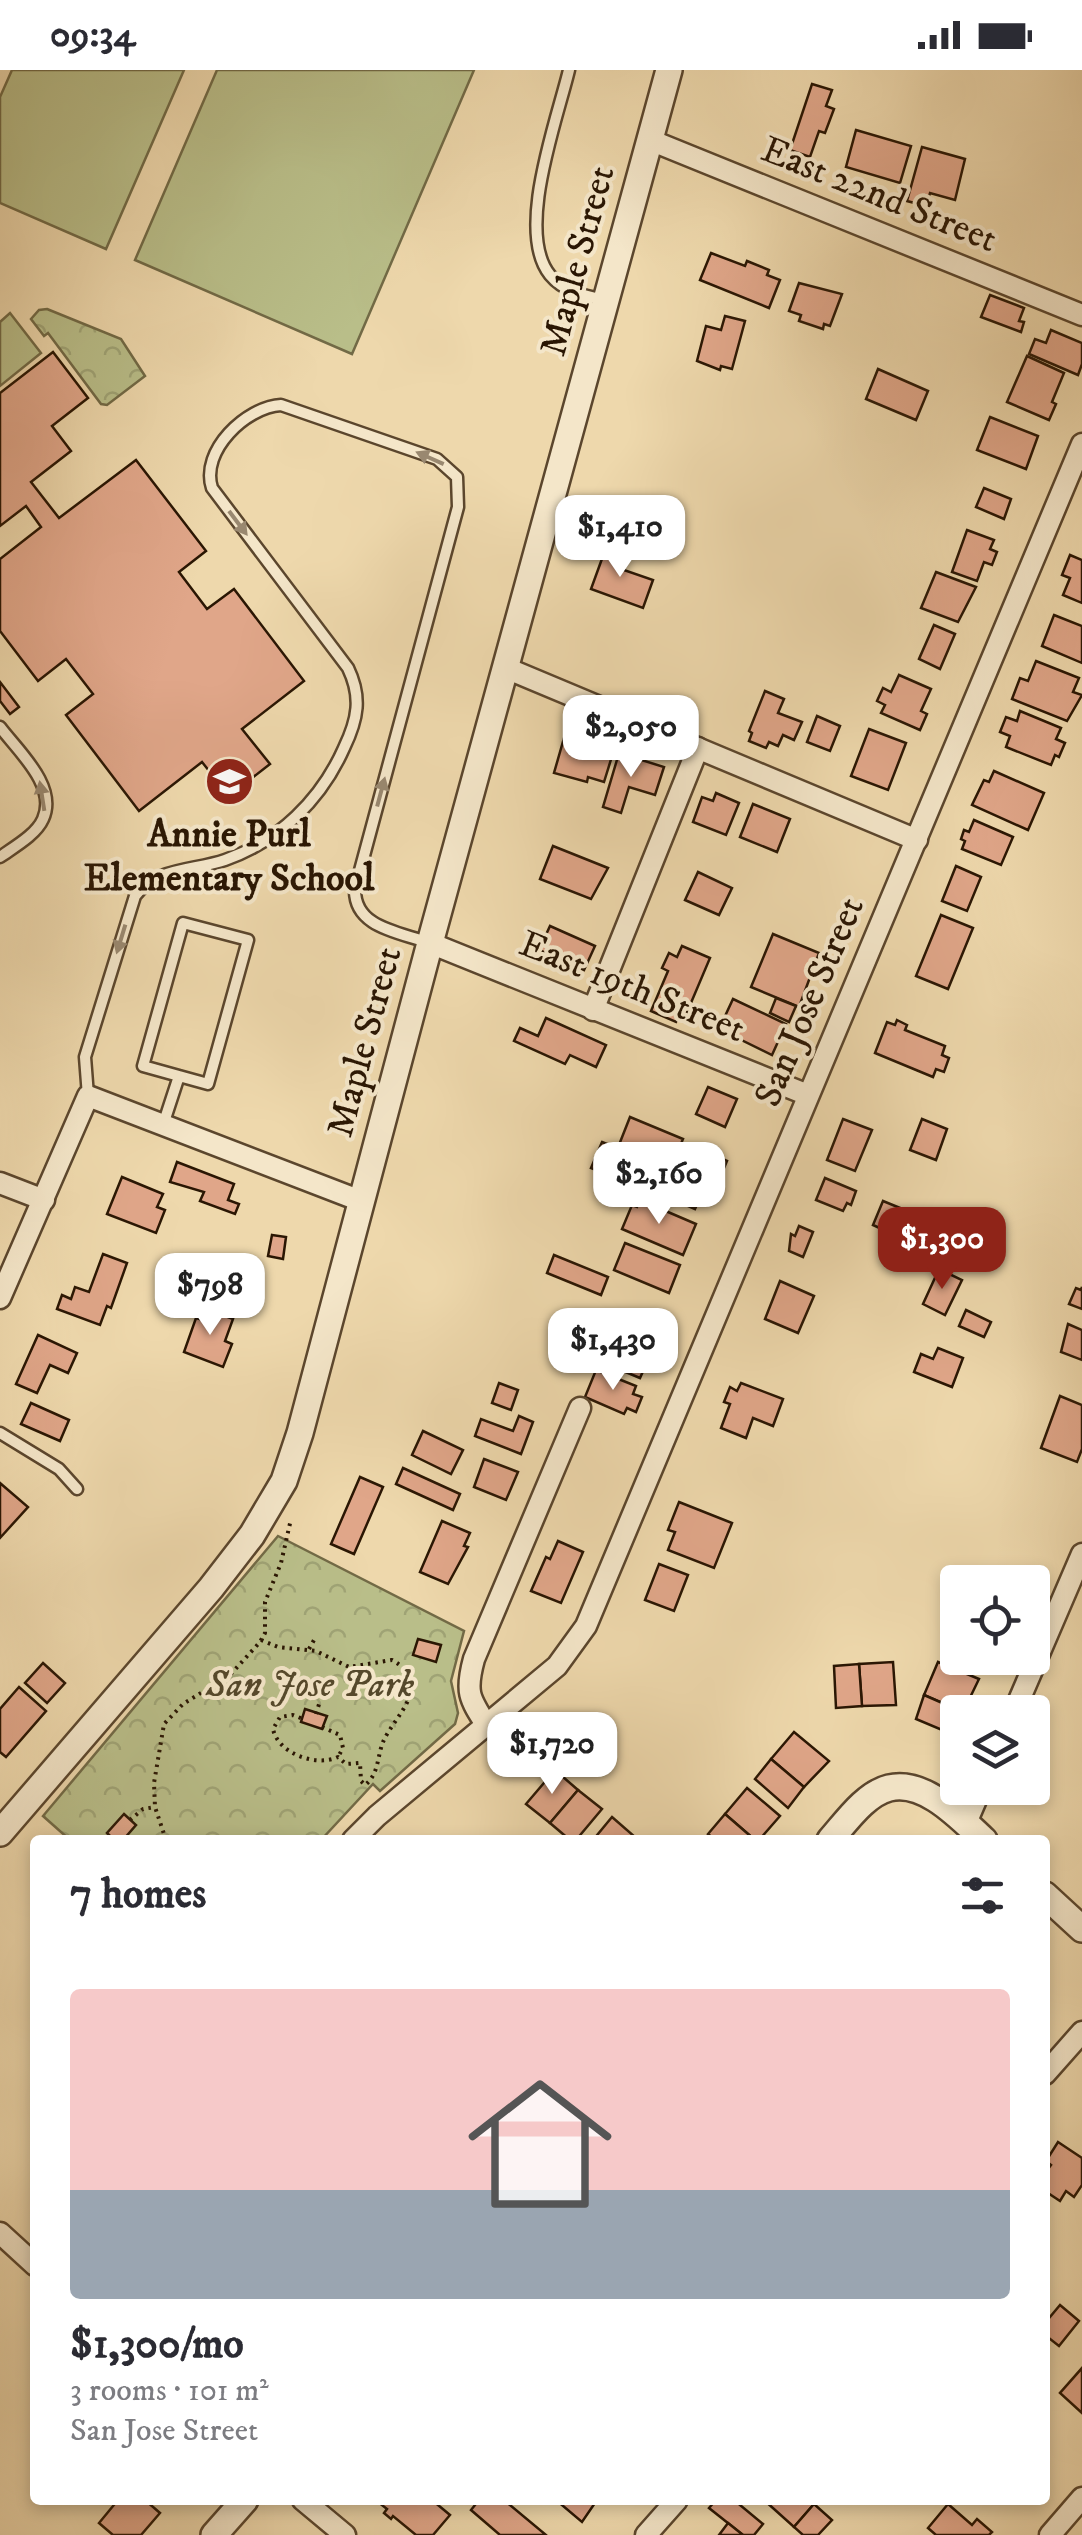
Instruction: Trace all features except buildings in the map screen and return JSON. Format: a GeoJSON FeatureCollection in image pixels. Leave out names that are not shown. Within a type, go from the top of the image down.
{"type":"FeatureCollection","features":[{"type":"Feature","properties":{"kind":"street","name":"Maple Street"},"geometry":{"type":"LineString","coordinates":[[3,1824],[211,1588],[252,1535],[284,1482],[670,70]]}},
{"type":"Feature","properties":{"kind":"street","name":"East 22nd Street"},"geometry":{"type":"LineString","coordinates":[[650,140],[1082,315]]}},
{"type":"Feature","properties":{"kind":"street","name":"San Jose Street"},"geometry":{"type":"LineString","coordinates":[[358,1835],[556,1666],[586,1626],[1082,444]]}},
{"type":"Feature","properties":{"kind":"street"},"geometry":{"type":"LineString","coordinates":[[506,668],[917,840]]}},
{"type":"Feature","properties":{"kind":"street"},"geometry":{"type":"LineString","coordinates":[[593,1010],[698,748]]}},
{"type":"Feature","properties":{"kind":"street","name":"East 19th Street"},"geometry":{"type":"LineString","coordinates":[[430,943],[808,1095]]}},
{"type":"Feature","properties":{"kind":"street"},"geometry":{"type":"LineString","coordinates":[[0,1298],[88,1096],[361,1201]]}},
{"type":"Feature","properties":{"kind":"street"},"geometry":{"type":"LineString","coordinates":[[0,1182],[44,1200]]}},
{"type":"Feature","properties":{"kind":"street"},"geometry":{"type":"LineString","coordinates":[[486,1726],[470,1699],[468,1683],[474,1659],[580,1408]]}},
{"type":"Feature","properties":{"kind":"street"},"geometry":{"type":"LineString","coordinates":[[1021,1695],[1082,1554]]}},
{"type":"Feature","properties":{"kind":"street"},"geometry":{"type":"LineString","coordinates":[[835,1835],[867,1801],[890,1788],[911,1789],[936,1799],[975,1832]]}},
{"type":"Feature","properties":{"kind":"street"},"geometry":{"type":"LineString","coordinates":[[975,1832],[979,1805]]}},
{"type":"Feature","properties":{"kind":"street"},"geometry":{"type":"LineString","coordinates":[[1050,1899],[1082,1928]]}},
{"type":"Feature","properties":{"kind":"street"},"geometry":{"type":"LineString","coordinates":[[1050,2068],[1082,2032]]}},
{"type":"Feature","properties":{"kind":"street"},"geometry":{"type":"LineString","coordinates":[[0,2232],[30,2253]]}},
{"type":"Feature","properties":{"kind":"street"},"geometry":{"type":"LineString","coordinates":[[1050,2535],[1082,2498]]}},
{"type":"Feature","properties":{"kind":"street"},"geometry":{"type":"LineString","coordinates":[[214,2535],[241,2505]]}},
{"type":"Feature","properties":{"kind":"street"},"geometry":{"type":"LineString","coordinates":[[309,2505],[345,2535]]}},
{"type":"Feature","properties":{"kind":"street"},"geometry":{"type":"LineString","coordinates":[[646,2535],[673,2505]]}},
{"type":"Feature","properties":{"kind":"lane"},"geometry":{"type":"LineString","coordinates":[[570,70],[546,165],[535,223],[536,242],[548,274],[558,283],[569,291],[606,300]]}},
{"type":"Feature","properties":{"kind":"lane"},"geometry":{"type":"LineString","coordinates":[[88,1096],[85,1056],[134,896],[145,883],[162,874],[224,860],[259,844],[303,812],[331,778],[353,729],[358,705],[356,686],[348,668],[212,488],[208,476],[209,463],[222,442],[266,406],[281,405],[437,459],[457,477],[458,507],[354,897],[366,920],[430,943]]}},
{"type":"Feature","properties":{"kind":"lane"},"geometry":{"type":"LineString","coordinates":[[0,728],[42,782],[46,802],[43,819],[32,833],[0,857]]}},
{"type":"Feature","properties":{"kind":"lane"},"geometry":{"type":"LineString","coordinates":[[183,923],[248,940],[208,1084],[179,1076],[143,1066],[183,923]]}},
{"type":"Feature","properties":{"kind":"lane"},"geometry":{"type":"LineString","coordinates":[[164,1125],[179,1076]]}},
{"type":"Feature","properties":{"kind":"lane"},"geometry":{"type":"LineString","coordinates":[[0,1433],[59,1469],[77,1489]]}},
{"type":"Feature","properties":{"kind":"path"},"geometry":{"type":"LineString","coordinates":[[164,1835],[155,1808],[154,1783],[164,1724],[183,1704],[242,1665],[261,1640],[266,1626],[265,1602],[281,1563],[293,1506]]}},
{"type":"Feature","properties":{"kind":"path"},"geometry":{"type":"LineString","coordinates":[[261,1640],[278,1648],[308,1649],[348,1670],[392,1660],[408,1674],[408,1703],[383,1742],[369,1783],[363,1784],[360,1763],[346,1764],[338,1757]]}},
{"type":"Feature","properties":{"kind":"path"},"geometry":{"type":"LineString","coordinates":[[308,1649],[314,1640]]}},
{"type":"Feature","properties":{"kind":"path"},"geometry":{"type":"LineString","coordinates":[[316,1714],[320,1701]]}},
{"type":"Feature","properties":{"kind":"path"},"geometry":{"type":"LineString","coordinates":[[302,1719],[294,1714],[280,1717],[273,1729],[277,1741],[294,1753],[324,1761],[338,1757],[343,1748],[340,1735],[322,1727]]}},
{"type":"Feature","properties":{"kind":"path"},"geometry":{"type":"LineString","coordinates":[[130,1820],[142,1809],[155,1808]]}},
{"type":"Feature","properties":{"kind":"green space"},"geometry":{"type":"Polygon","coordinates":[[[12,70],[184,70],[106,249],[0,203],[0,97],[12,70]]]}},
{"type":"Feature","properties":{"kind":"green space"},"geometry":{"type":"Polygon","coordinates":[[[217,70],[474,70],[352,354],[135,260],[217,70]]]}},
{"type":"Feature","properties":{"kind":"green space"},"geometry":{"type":"Polygon","coordinates":[[[47,309],[121,339],[145,376],[107,405],[101,404],[48,333],[44,336],[31,319],[39,310],[47,309]]]}},
{"type":"Feature","properties":{"kind":"green space"},"geometry":{"type":"Polygon","coordinates":[[[10,313],[41,353],[0,386],[0,322],[10,313]]]}},
{"type":"Feature","properties":{"kind":"green space","name":"San Jose Park"},"geometry":{"type":"Polygon","coordinates":[[[278,1536],[464,1631],[451,1681],[458,1713],[455,1724],[380,1791],[373,1784],[326,1835],[64,1835],[43,1816],[278,1536]]]}},
{"type":"Feature","properties":{"kind":"place","name":"Annie Purl Elementary School"},"geometry":{"type":"Point","coordinates":[229,781]}}]}
